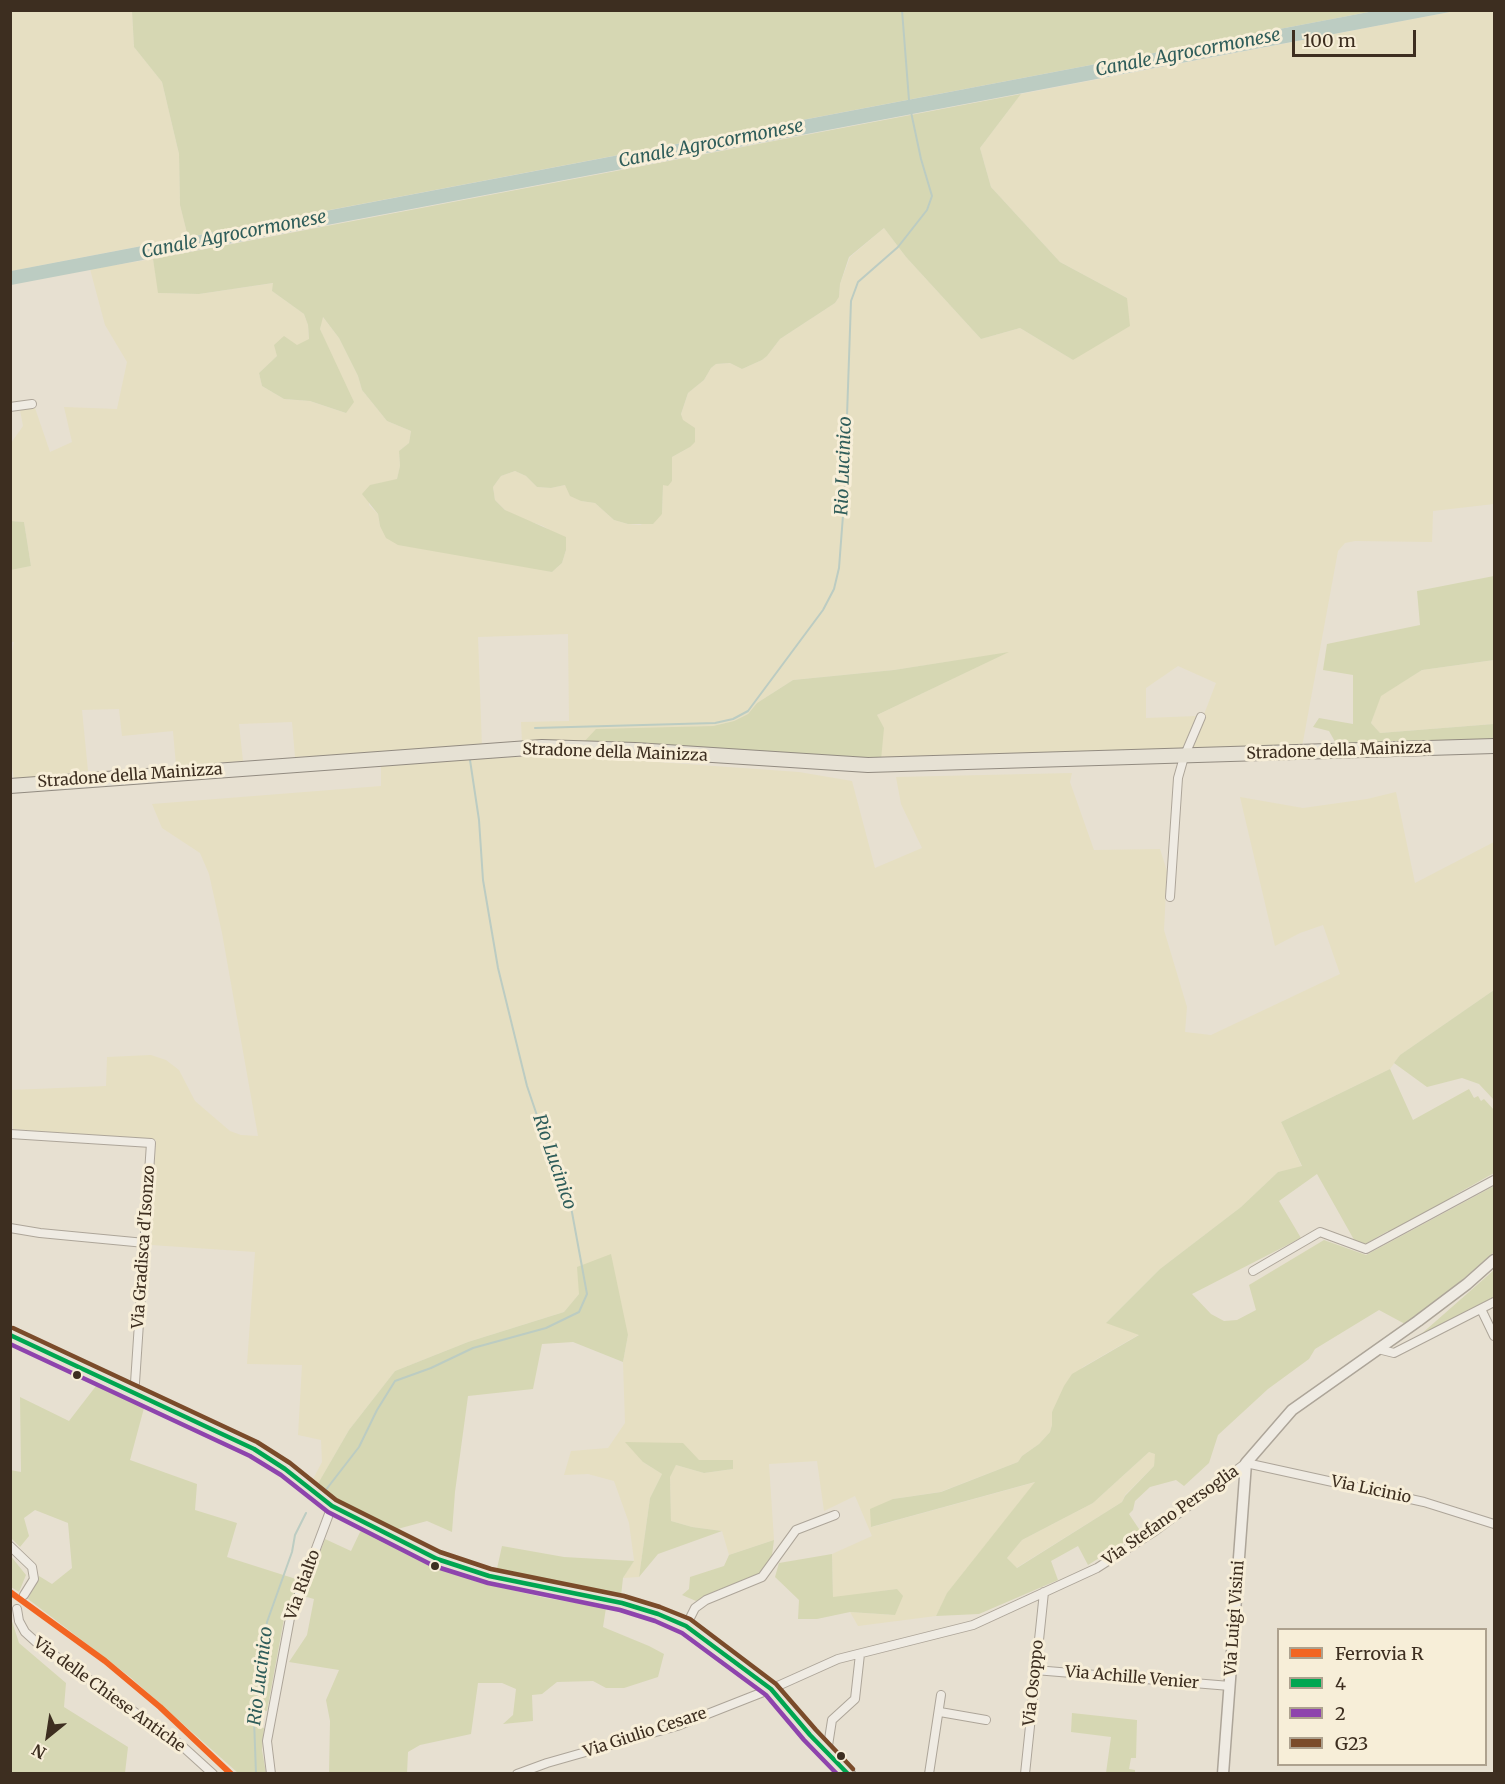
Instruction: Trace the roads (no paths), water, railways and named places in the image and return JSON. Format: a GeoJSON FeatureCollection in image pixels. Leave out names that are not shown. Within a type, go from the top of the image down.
{"type":"FeatureCollection","features":[{"type":"Feature","properties":{"kind":"main road","name":"Stradone della Mainizza"},"geometry":{"type":"LineString","coordinates":[[10,786],[542,747],[635,750],[868,765],[1494,746]]}},
{"type":"Feature","properties":{"kind":"main road"},"geometry":{"type":"LineString","coordinates":[[10,1335],[254,1449],[285,1469],[325,1501],[437,1559],[489,1576],[622,1603],[658,1614],[686,1626],[771,1689],[847,1773]]}},
{"type":"Feature","properties":{"kind":"street"},"geometry":{"type":"LineString","coordinates":[[10,407],[32,404]]}},
{"type":"Feature","properties":{"kind":"street"},"geometry":{"type":"LineString","coordinates":[[1170,897],[1178,778],[1201,717]]}},
{"type":"Feature","properties":{"kind":"street","name":"Via Gradisca d'Isonzo"},"geometry":{"type":"LineString","coordinates":[[10,1134],[151,1143],[135,1383]]}},
{"type":"Feature","properties":{"kind":"street"},"geometry":{"type":"LineString","coordinates":[[1253,1271],[1320,1232],[1366,1249],[1494,1180]]}},
{"type":"Feature","properties":{"kind":"street"},"geometry":{"type":"LineString","coordinates":[[10,1228],[145,1243]]}},
{"type":"Feature","properties":{"kind":"street"},"geometry":{"type":"LineString","coordinates":[[1246,1463],[1292,1410],[1459,1290],[1494,1260]]}},
{"type":"Feature","properties":{"kind":"street"},"geometry":{"type":"LineString","coordinates":[[1378,1349],[1394,1353],[1494,1302]]}},
{"type":"Feature","properties":{"kind":"street"},"geometry":{"type":"LineString","coordinates":[[1480,1309],[1494,1336]]}},
{"type":"Feature","properties":{"kind":"street","name":"Via Licinio"},"geometry":{"type":"LineString","coordinates":[[1246,1463],[1424,1502],[1494,1524]]}},
{"type":"Feature","properties":{"kind":"street","name":"Via Stefano Persoglia"},"geometry":{"type":"LineString","coordinates":[[860,1654],[973,1625],[1097,1568],[1136,1544],[1246,1463]]}},
{"type":"Feature","properties":{"kind":"street","name":"Via Luigi Visini"},"geometry":{"type":"LineString","coordinates":[[1223,1773],[1246,1463]]}},
{"type":"Feature","properties":{"kind":"street","name":"Via Rialto"},"geometry":{"type":"LineString","coordinates":[[271,1773],[267,1741],[290,1618],[325,1501]]}},
{"type":"Feature","properties":{"kind":"street"},"geometry":{"type":"LineString","coordinates":[[686,1626],[695,1608],[706,1600],[762,1577],[796,1530],[835,1515]]}},
{"type":"Feature","properties":{"kind":"street"},"geometry":{"type":"LineString","coordinates":[[10,1546],[32,1567],[33,1579],[24,1595]]}},
{"type":"Feature","properties":{"kind":"street","name":"Via Osoppo"},"geometry":{"type":"LineString","coordinates":[[1025,1773],[1044,1592]]}},
{"type":"Feature","properties":{"kind":"street","name":"Via delle Chiese Antiche"},"geometry":{"type":"LineString","coordinates":[[17,1609],[19,1621],[25,1632],[36,1642],[181,1745],[213,1773]]}},
{"type":"Feature","properties":{"kind":"street"},"geometry":{"type":"LineString","coordinates":[[827,1752],[832,1719],[855,1699],[860,1654]]}},
{"type":"Feature","properties":{"kind":"street","name":"Via Giulio Cesare"},"geometry":{"type":"LineString","coordinates":[[517,1773],[677,1726],[771,1689],[838,1659],[860,1654]]}},
{"type":"Feature","properties":{"kind":"street","name":"Via Achille Venier"},"geometry":{"type":"LineString","coordinates":[[1035,1670],[1230,1686]]}},
{"type":"Feature","properties":{"kind":"street"},"geometry":{"type":"LineString","coordinates":[[929,1773],[941,1695]]}},
{"type":"Feature","properties":{"kind":"street"},"geometry":{"type":"LineString","coordinates":[[940,1712],[986,1720]]}},
{"type":"Feature","properties":{"kind":"water","name":"Canale Agrocormonese"},"geometry":{"type":"Polygon","coordinates":[[[1374,11],[1455,11],[11,285],[11,271],[1374,11]]]}},
{"type":"Feature","properties":{"kind":"waterway","name":"Rio Lucinico"},"geometry":{"type":"LineString","coordinates":[[902,10],[909,100]]}},
{"type":"Feature","properties":{"kind":"waterway","name":"Rio Lucinico"},"geometry":{"type":"LineString","coordinates":[[535,728],[715,723],[733,719],[748,711],[823,610],[834,589],[839,568],[844,502],[851,301],[858,282],[898,247],[927,210],[932,196],[911,112]]}},
{"type":"Feature","properties":{"kind":"waterway","name":"Rio Lucinico"},"geometry":{"type":"LineString","coordinates":[[325,1491],[359,1447],[377,1410],[395,1381],[431,1368],[473,1348],[546,1328],[579,1312],[587,1294],[569,1196],[546,1142],[527,1086],[498,968],[483,880],[479,820],[470,760]]}},
{"type":"Feature","properties":{"kind":"waterway","name":"Rio Lucinico"},"geometry":{"type":"LineString","coordinates":[[256,1774],[254,1719],[267,1622],[292,1552],[295,1535],[306,1513]]}},
{"type":"Feature","properties":{"kind":"rail line","name":"R"},"geometry":{"type":"LineString","coordinates":[[10,1592],[105,1661],[160,1707],[231,1774]]}}]}
